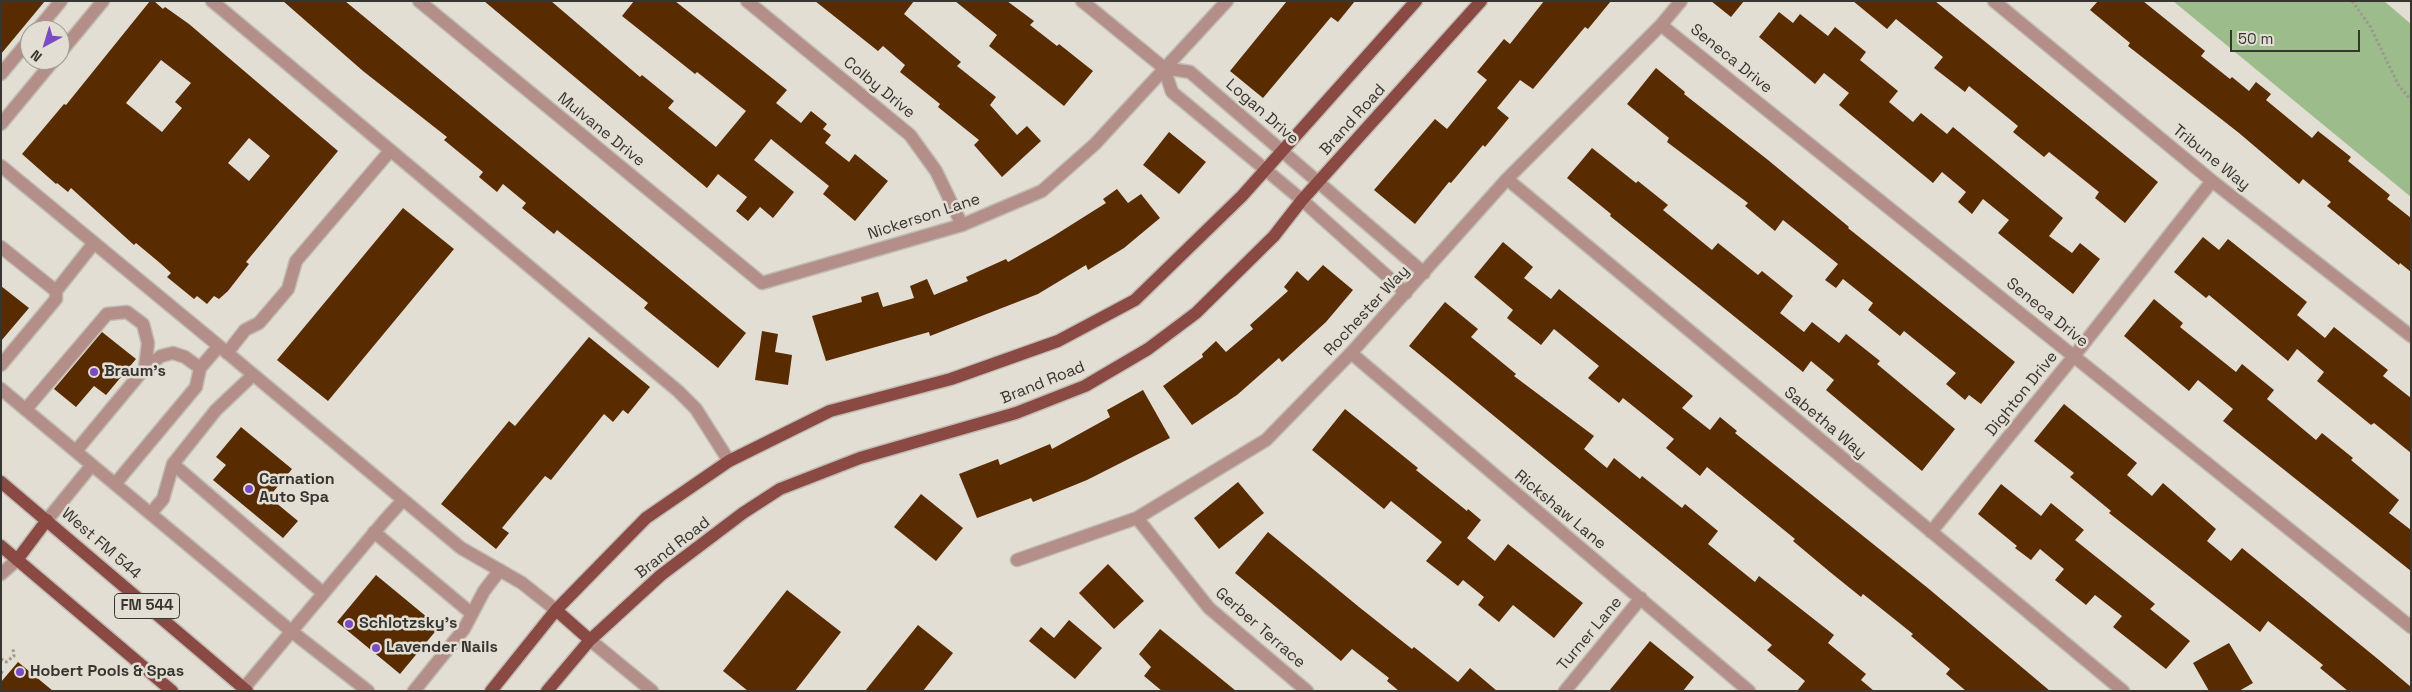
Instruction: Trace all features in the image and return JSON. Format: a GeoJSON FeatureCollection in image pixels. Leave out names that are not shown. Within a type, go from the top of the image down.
{"type":"FeatureCollection","features":[{"type":"Feature","properties":{"kind":"main road","name":"Brand Road"},"geometry":{"type":"LineString","coordinates":[[491,691],[556,610],[646,518],[729,461],[830,411],[951,379],[1058,340],[1135,300],[1242,196],[1416,1]]}},
{"type":"Feature","properties":{"kind":"main road","name":"Brand Road"},"geometry":{"type":"LineString","coordinates":[[547,691],[590,640],[661,575],[743,513],[780,489],[860,458],[1016,413],[1085,386],[1148,349],[1196,313],[1274,236],[1302,200],[1481,1]]}},
{"type":"Feature","properties":{"kind":"main road","name":"West FM 544"},"geometry":{"type":"LineString","coordinates":[[1,482],[245,689]]}},
{"type":"Feature","properties":{"kind":"main road"},"geometry":{"type":"LineString","coordinates":[[17,560],[47,520]]}},
{"type":"Feature","properties":{"kind":"main road","name":"FM 544"},"geometry":{"type":"LineString","coordinates":[[1,546],[172,691]]}},
{"type":"Feature","properties":{"kind":"main road"},"geometry":{"type":"LineString","coordinates":[[556,610],[590,640]]}},
{"type":"Feature","properties":{"kind":"street"},"geometry":{"type":"LineString","coordinates":[[45,20],[61,1]]}},
{"type":"Feature","properties":{"kind":"street"},"geometry":{"type":"LineString","coordinates":[[70,41],[103,1]]}},
{"type":"Feature","properties":{"kind":"street"},"geometry":{"type":"LineString","coordinates":[[212,1],[678,391],[696,409],[729,461]]}},
{"type":"Feature","properties":{"kind":"street","name":"Mulvane Drive"},"geometry":{"type":"LineString","coordinates":[[419,1],[762,283]]}},
{"type":"Feature","properties":{"kind":"street","name":"Colby Drive"},"geometry":{"type":"LineString","coordinates":[[747,1],[910,135],[936,171],[962,225]]}},
{"type":"Feature","properties":{"kind":"street"},"geometry":{"type":"LineString","coordinates":[[1082,1],[1164,68],[1172,92],[1266,169],[1406,293]]}},
{"type":"Feature","properties":{"kind":"street","name":"Nickerson Lane"},"geometry":{"type":"LineString","coordinates":[[762,283],[962,225],[1042,191],[1096,144],[1227,1]]}},
{"type":"Feature","properties":{"kind":"street","name":"Rochester Way"},"geometry":{"type":"LineString","coordinates":[[1017,560],[1137,518],[1266,440],[1351,353],[1507,180],[1661,25],[1681,1]]}},
{"type":"Feature","properties":{"kind":"street","name":"Tribune Way"},"geometry":{"type":"LineString","coordinates":[[1994,1],[2212,181],[2411,336]]}},
{"type":"Feature","properties":{"kind":"street","name":"Seneca Drive"},"geometry":{"type":"LineString","coordinates":[[1661,25],[2411,627]]}},
{"type":"Feature","properties":{"kind":"street"},"geometry":{"type":"LineString","coordinates":[[1,74],[20,51]]}},
{"type":"Feature","properties":{"kind":"street","name":"Logan Drive"},"geometry":{"type":"LineString","coordinates":[[1164,68],[1190,72],[1424,273]]}},
{"type":"Feature","properties":{"kind":"street"},"geometry":{"type":"LineString","coordinates":[[1,124],[46,70]]}},
{"type":"Feature","properties":{"kind":"street"},"geometry":{"type":"LineString","coordinates":[[116,484],[196,387],[200,368],[245,330],[259,323],[288,289],[296,261],[390,151]]}},
{"type":"Feature","properties":{"kind":"street"},"geometry":{"type":"LineString","coordinates":[[1,166],[461,548],[522,583],[556,610]]}},
{"type":"Feature","properties":{"kind":"street","name":"Sabetha Way"},"geometry":{"type":"LineString","coordinates":[[1507,180],[2124,691]]}},
{"type":"Feature","properties":{"kind":"street","name":"Dighton Drive"},"geometry":{"type":"LineString","coordinates":[[1930,532],[2074,356],[2212,181]]}},
{"type":"Feature","properties":{"kind":"street"},"geometry":{"type":"LineString","coordinates":[[1,365],[56,299],[56,291],[94,243]]}},
{"type":"Feature","properties":{"kind":"street"},"geometry":{"type":"LineString","coordinates":[[1,247],[56,291]]}},
{"type":"Feature","properties":{"kind":"street"},"geometry":{"type":"LineString","coordinates":[[26,409],[107,314],[127,312],[143,324],[148,343],[145,368]]}},
{"type":"Feature","properties":{"kind":"street"},"geometry":{"type":"LineString","coordinates":[[76,451],[145,368],[161,356],[173,353],[185,357],[200,368]]}},
{"type":"Feature","properties":{"kind":"street","name":"Rickshaw Lane"},"geometry":{"type":"LineString","coordinates":[[1351,353],[1507,488],[1641,598],[1749,691]]}},
{"type":"Feature","properties":{"kind":"street"},"geometry":{"type":"LineString","coordinates":[[151,513],[163,499],[173,464],[216,410],[252,375]]}},
{"type":"Feature","properties":{"kind":"street"},"geometry":{"type":"LineString","coordinates":[[1,389],[291,631],[368,691]]}},
{"type":"Feature","properties":{"kind":"street"},"geometry":{"type":"LineString","coordinates":[[173,464],[323,593]]}},
{"type":"Feature","properties":{"kind":"street"},"geometry":{"type":"LineString","coordinates":[[47,520],[92,465]]}},
{"type":"Feature","properties":{"kind":"street"},"geometry":{"type":"LineString","coordinates":[[245,689],[291,631],[403,500]]}},
{"type":"Feature","properties":{"kind":"street","name":"Gerber Terrace"},"geometry":{"type":"LineString","coordinates":[[1137,518],[1210,608],[1308,691]]}},
{"type":"Feature","properties":{"kind":"street"},"geometry":{"type":"LineString","coordinates":[[374,532],[471,613]]}},
{"type":"Feature","properties":{"kind":"street"},"geometry":{"type":"LineString","coordinates":[[1,574],[17,560]]}},
{"type":"Feature","properties":{"kind":"street"},"geometry":{"type":"LineString","coordinates":[[414,691],[464,629],[484,591],[500,570]]}},
{"type":"Feature","properties":{"kind":"street","name":"Turner Lane"},"geometry":{"type":"LineString","coordinates":[[1565,691],[1641,598]]}},
{"type":"Feature","properties":{"kind":"street"},"geometry":{"type":"LineString","coordinates":[[590,640],[652,691]]}},
{"type":"Feature","properties":{"kind":"path"},"geometry":{"type":"LineString","coordinates":[[2352,1],[2370,26],[2399,86],[2411,100]]}},
{"type":"Feature","properties":{"kind":"path"},"geometry":{"type":"LineString","coordinates":[[1,659],[6,662],[14,656],[13,649]]}},
{"type":"Feature","properties":{"kind":"green space"},"geometry":{"type":"Polygon","coordinates":[[[2173,1],[2384,1],[2411,24],[2411,197],[2173,1]]]}},
{"type":"Feature","properties":{"kind":"building"},"geometry":{"type":"Polygon","coordinates":[[[1,1],[45,1],[29,20],[20,20],[20,31],[1,54],[1,1]]]}},
{"type":"Feature","properties":{"kind":"building"},"geometry":{"type":"Polygon","coordinates":[[[150,1],[154,1],[163,9],[165,7],[189,24],[338,151],[246,262],[249,264],[228,291],[219,299],[214,296],[207,304],[197,296],[194,299],[167,277],[171,273],[136,243],[134,245],[71,188],[68,192],[56,184],[22,154],[64,104],[66,105],[150,1]],[[161,60],[126,103],[162,132],[182,108],[175,102],[191,83],[161,60]],[[249,138],[228,163],[249,181],[270,156],[249,138]]]}},
{"type":"Feature","properties":{"kind":"building"},"geometry":{"type":"Polygon","coordinates":[[[283,1],[345,1],[746,333],[718,368],[644,308],[648,303],[557,230],[554,234],[522,208],[526,203],[503,184],[497,192],[479,177],[483,172],[444,140],[447,137],[363,71],[283,1]]]}},
{"type":"Feature","properties":{"kind":"building"},"geometry":{"type":"Polygon","coordinates":[[[484,1],[551,1],[640,77],[642,75],[674,101],[668,108],[716,147],[746,111],[697,72],[695,74],[622,16],[634,1],[675,1],[787,90],[776,103],[801,123],[811,111],[827,124],[823,129],[831,135],[825,143],[849,162],[855,154],[888,181],[855,221],[823,194],[829,186],[771,139],[754,160],[794,192],[773,218],[760,207],[748,221],[736,211],[747,197],[718,174],[707,188],[484,1]]]}},
{"type":"Feature","properties":{"kind":"building"},"geometry":{"type":"Polygon","coordinates":[[[815,1],[914,1],[904,14],[961,62],[957,66],[996,97],[990,105],[1017,135],[1027,126],[1041,141],[1002,177],[974,145],[979,140],[938,107],[940,104],[900,72],[905,65],[883,46],[878,51],[815,1]]]}},
{"type":"Feature","properties":{"kind":"building"},"geometry":{"type":"Polygon","coordinates":[[[955,1],[1007,1],[1034,21],[1030,25],[1057,46],[1059,44],[1093,71],[1064,106],[989,46],[997,35],[955,1]]]}},
{"type":"Feature","properties":{"kind":"building"},"geometry":{"type":"Polygon","coordinates":[[[1287,1],[1355,1],[1338,22],[1331,17],[1263,98],[1230,71],[1287,1]]]}},
{"type":"Feature","properties":{"kind":"building"},"geometry":{"type":"Polygon","coordinates":[[[1544,1],[1611,1],[1588,29],[1585,27],[1533,89],[1520,80],[1497,108],[1509,118],[1485,147],[1483,145],[1451,183],[1449,182],[1415,224],[1374,190],[1435,119],[1447,129],[1487,80],[1477,72],[1504,39],[1510,44],[1544,1]]]}},
{"type":"Feature","properties":{"kind":"building"},"geometry":{"type":"Polygon","coordinates":[[[1711,1],[1744,1],[1731,17],[1711,1]]]}},
{"type":"Feature","properties":{"kind":"building"},"geometry":{"type":"Polygon","coordinates":[[[1853,1],[1935,1],[2158,182],[2125,223],[2095,198],[2099,192],[2049,152],[2044,157],[2013,132],[2018,126],[1969,86],[1965,92],[1934,68],[1943,57],[1896,19],[1887,29],[1853,1]]]}},
{"type":"Feature","properties":{"kind":"building"},"geometry":{"type":"Polygon","coordinates":[[[2098,1],[2143,1],[2205,51],[2201,56],[2230,79],[2232,77],[2249,91],[2256,82],[2271,94],[2266,100],[2312,138],[2318,131],[2351,157],[2348,161],[2390,195],[2387,199],[2411,218],[2411,272],[2400,263],[2399,265],[2327,206],[2331,202],[2303,179],[2299,184],[2239,133],[2128,46],[2130,43],[2090,10],[2098,1]]]}},
{"type":"Feature","properties":{"kind":"building"},"geometry":{"type":"Polygon","coordinates":[[[1779,12],[1793,23],[1800,14],[1828,36],[1835,27],[1866,52],[1860,60],[1898,91],[1889,102],[1913,122],[1921,113],[1947,134],[1953,127],[2063,218],[2049,236],[2072,253],[2080,243],[2100,259],[2073,294],[1998,233],[2009,220],[1983,199],[1972,214],[1958,202],[1966,192],[1942,172],[1933,183],[1839,105],[1849,93],[1824,73],[1815,84],[1759,37],[1779,12]]]}},
{"type":"Feature","properties":{"kind":"building"},"geometry":{"type":"Polygon","coordinates":[[[1656,68],[1685,92],[1684,94],[1768,160],[1848,228],[2015,362],[1981,404],[1969,395],[1965,400],[1946,384],[1956,373],[1904,331],[1900,336],[1868,310],[1873,303],[1843,279],[1836,288],[1825,280],[1838,264],[1783,220],[1775,231],[1745,206],[1748,203],[1667,142],[1669,138],[1627,104],[1656,68]]]}},
{"type":"Feature","properties":{"kind":"building"},"geometry":{"type":"Polygon","coordinates":[[[1169,132],[1206,162],[1179,194],[1143,165],[1169,132]]]}},
{"type":"Feature","properties":{"kind":"building"},"geometry":{"type":"Polygon","coordinates":[[[1592,148],[1636,183],[1638,181],[1668,205],[1663,210],[1712,250],[1718,243],[1758,275],[1762,271],[1793,296],[1780,313],[1804,332],[1812,322],[1839,343],[1846,334],[1880,361],[1877,364],[1955,429],[1922,471],[1826,390],[1834,380],[1811,361],[1803,372],[1610,216],[1611,214],[1567,178],[1592,148]]]}},
{"type":"Feature","properties":{"kind":"building"},"geometry":{"type":"Polygon","coordinates":[[[1117,189],[1128,203],[1141,194],[1160,218],[1124,248],[1088,270],[1086,265],[1038,294],[930,336],[929,332],[826,361],[812,316],[862,302],[861,297],[878,292],[883,307],[914,298],[910,286],[927,279],[934,295],[968,281],[966,277],[1006,259],[1008,262],[1052,237],[1106,203],[1103,199],[1117,189]]]}},
{"type":"Feature","properties":{"kind":"building"},"geometry":{"type":"Polygon","coordinates":[[[403,208],[454,249],[328,401],[277,360],[403,208]]]}},
{"type":"Feature","properties":{"kind":"building"},"geometry":{"type":"Polygon","coordinates":[[[2203,237],[2219,250],[2228,239],[2307,302],[2297,315],[2325,338],[2334,327],[2388,370],[2383,376],[2411,398],[2411,453],[2374,423],[2371,425],[2317,381],[2324,372],[2297,349],[2288,361],[2209,295],[2206,298],[2174,272],[2203,237]]]}},
{"type":"Feature","properties":{"kind":"building"},"geometry":{"type":"Polygon","coordinates":[[[1503,242],[1533,267],[1524,278],[1551,299],[1559,289],[1693,396],[1682,408],[1710,430],[1720,417],[1737,431],[1735,433],[1929,589],[2050,691],[1966,691],[1946,674],[1950,669],[1911,636],[1913,634],[1863,594],[1861,597],[1830,572],[1793,541],[1795,539],[1707,467],[1700,476],[1666,448],[1674,439],[1623,398],[1619,403],[1588,378],[1599,366],[1554,329],[1541,345],[1507,318],[1513,310],[1474,277],[1503,242]]]}},
{"type":"Feature","properties":{"kind":"building"},"geometry":{"type":"Polygon","coordinates":[[[1323,265],[1353,290],[1326,322],[1282,362],[1279,358],[1237,395],[1192,425],[1163,386],[1203,357],[1202,354],[1216,341],[1226,352],[1253,329],[1250,325],[1288,291],[1284,287],[1297,271],[1308,281],[1323,265]]]}},
{"type":"Feature","properties":{"kind":"building"},"geometry":{"type":"Polygon","coordinates":[[[1,286],[29,308],[1,341],[1,286]]]}},
{"type":"Feature","properties":{"kind":"building"},"geometry":{"type":"Polygon","coordinates":[[[2154,299],[2183,323],[2180,327],[2236,372],[2242,364],[2274,390],[2267,399],[2316,440],[2322,433],[2399,500],[2389,513],[2411,530],[2411,571],[2223,421],[2233,409],[2198,380],[2189,391],[2124,336],[2154,299]]]}},
{"type":"Feature","properties":{"kind":"building"},"geometry":{"type":"Polygon","coordinates":[[[1445,302],[1478,329],[1471,337],[1516,374],[1514,376],[1594,436],[1584,449],[1607,468],[1614,458],[1640,479],[1642,476],[1682,508],[1685,504],[1718,531],[1708,544],[1755,582],[1759,576],[1834,635],[1828,643],[1866,674],[1861,680],[1874,691],[1797,691],[1805,681],[1767,650],[1772,645],[1409,346],[1445,302]]]}},
{"type":"Feature","properties":{"kind":"building"},"geometry":{"type":"Polygon","coordinates":[[[762,331],[778,334],[775,352],[792,355],[788,385],[755,380],[762,331]]]}},
{"type":"Feature","properties":{"kind":"building","name":"Braum's"},"geometry":{"type":"Polygon","coordinates":[[[102,332],[136,359],[106,395],[94,386],[76,407],[54,389],[102,332]]]}},
{"type":"Feature","properties":{"kind":"building"},"geometry":{"type":"Polygon","coordinates":[[[589,337],[650,387],[628,414],[623,410],[613,422],[604,414],[551,480],[545,476],[502,528],[509,533],[496,549],[441,504],[509,421],[515,426],[589,337]]]}},
{"type":"Feature","properties":{"kind":"building"},"geometry":{"type":"Polygon","coordinates":[[[1143,390],[1170,438],[1087,480],[1033,502],[1031,498],[977,518],[959,474],[998,459],[1000,465],[1050,444],[1052,449],[1110,417],[1107,410],[1143,390]]]}},
{"type":"Feature","properties":{"kind":"building"},"geometry":{"type":"Polygon","coordinates":[[[2064,404],[2137,463],[2127,475],[2152,496],[2163,483],[2216,529],[2207,541],[2231,561],[2242,548],[2411,687],[2411,691],[2348,691],[2320,668],[2323,665],[2268,621],[2260,632],[2109,513],[2111,511],[2070,477],[2074,473],[2034,441],[2064,404]]]}},
{"type":"Feature","properties":{"kind":"building"},"geometry":{"type":"Polygon","coordinates":[[[1345,409],[1418,468],[1416,470],[1481,520],[1467,538],[1495,561],[1508,544],[1583,603],[1554,638],[1513,605],[1499,622],[1478,605],[1484,597],[1463,580],[1458,586],[1426,561],[1442,542],[1391,501],[1384,509],[1312,450],[1345,409]]]}},
{"type":"Feature","properties":{"kind":"building","name":"Carnation Auto Spa"},"geometry":{"type":"Polygon","coordinates":[[[241,427],[292,469],[269,497],[298,521],[283,538],[213,480],[226,465],[216,457],[241,427]]]}},
{"type":"Feature","properties":{"kind":"building"},"geometry":{"type":"Polygon","coordinates":[[[1238,482],[1264,513],[1219,549],[1194,518],[1238,482]]]}},
{"type":"Feature","properties":{"kind":"building"},"geometry":{"type":"Polygon","coordinates":[[[2001,484],[2041,516],[2051,503],[2084,530],[2075,540],[2155,604],[2150,609],[2190,641],[2166,669],[2113,627],[2122,616],[2095,595],[2086,605],[2055,580],[2064,569],[2040,549],[2031,560],[1978,514],[2001,484]]]}},
{"type":"Feature","properties":{"kind":"building"},"geometry":{"type":"Polygon","coordinates":[[[921,494],[963,528],[936,561],[894,527],[921,494]]]}},
{"type":"Feature","properties":{"kind":"building"},"geometry":{"type":"Polygon","coordinates":[[[1268,532],[1412,649],[1414,647],[1458,682],[1470,668],[1497,691],[1399,691],[1387,681],[1389,678],[1352,649],[1341,661],[1235,573],[1268,532]]]}},
{"type":"Feature","properties":{"kind":"building"},"geometry":{"type":"Polygon","coordinates":[[[1108,564],[1144,601],[1114,629],[1079,593],[1108,564]]]}},
{"type":"Feature","properties":{"kind":"building"},"geometry":{"type":"Polygon","coordinates":[[[376,575],[439,627],[400,674],[337,622],[376,575]]]}},
{"type":"Feature","properties":{"kind":"building"},"geometry":{"type":"Polygon","coordinates":[[[787,590],[841,632],[795,691],[748,691],[723,671],[787,590]]]}},
{"type":"Feature","properties":{"kind":"building"},"geometry":{"type":"Polygon","coordinates":[[[1069,620],[1102,648],[1075,679],[1029,641],[1041,627],[1054,638],[1069,620]]]}},
{"type":"Feature","properties":{"kind":"building"},"geometry":{"type":"Polygon","coordinates":[[[918,625],[953,653],[923,691],[865,691],[918,625]]]}},
{"type":"Feature","properties":{"kind":"building"},"geometry":{"type":"Polygon","coordinates":[[[1160,629],[1236,691],[1162,691],[1144,676],[1151,667],[1139,654],[1160,629]]]}},
{"type":"Feature","properties":{"kind":"building"},"geometry":{"type":"Polygon","coordinates":[[[1650,641],[1694,677],[1683,691],[1609,691],[1650,641]]]}},
{"type":"Feature","properties":{"kind":"building"},"geometry":{"type":"Polygon","coordinates":[[[2229,643],[2253,683],[2239,691],[2209,691],[2193,663],[2229,643]]]}},
{"type":"Feature","properties":{"kind":"building","name":"Hobert Pools & Spas"},"geometry":{"type":"Polygon","coordinates":[[[18,662],[53,691],[1,691],[1,682],[18,662]]]}},
{"type":"Feature","properties":{"kind":"place","name":"Braum's"},"geometry":{"type":"Point","coordinates":[94,372]}},
{"type":"Feature","properties":{"kind":"place","name":"Carnation Auto Spa"},"geometry":{"type":"Point","coordinates":[249,489]}},
{"type":"Feature","properties":{"kind":"place","name":"Schlotzsky's"},"geometry":{"type":"Point","coordinates":[349,624]}},
{"type":"Feature","properties":{"kind":"place","name":"Lavender Nails"},"geometry":{"type":"Point","coordinates":[376,648]}},
{"type":"Feature","properties":{"kind":"place","name":"Hobert Pools & Spas"},"geometry":{"type":"Point","coordinates":[20,672]}}]}
